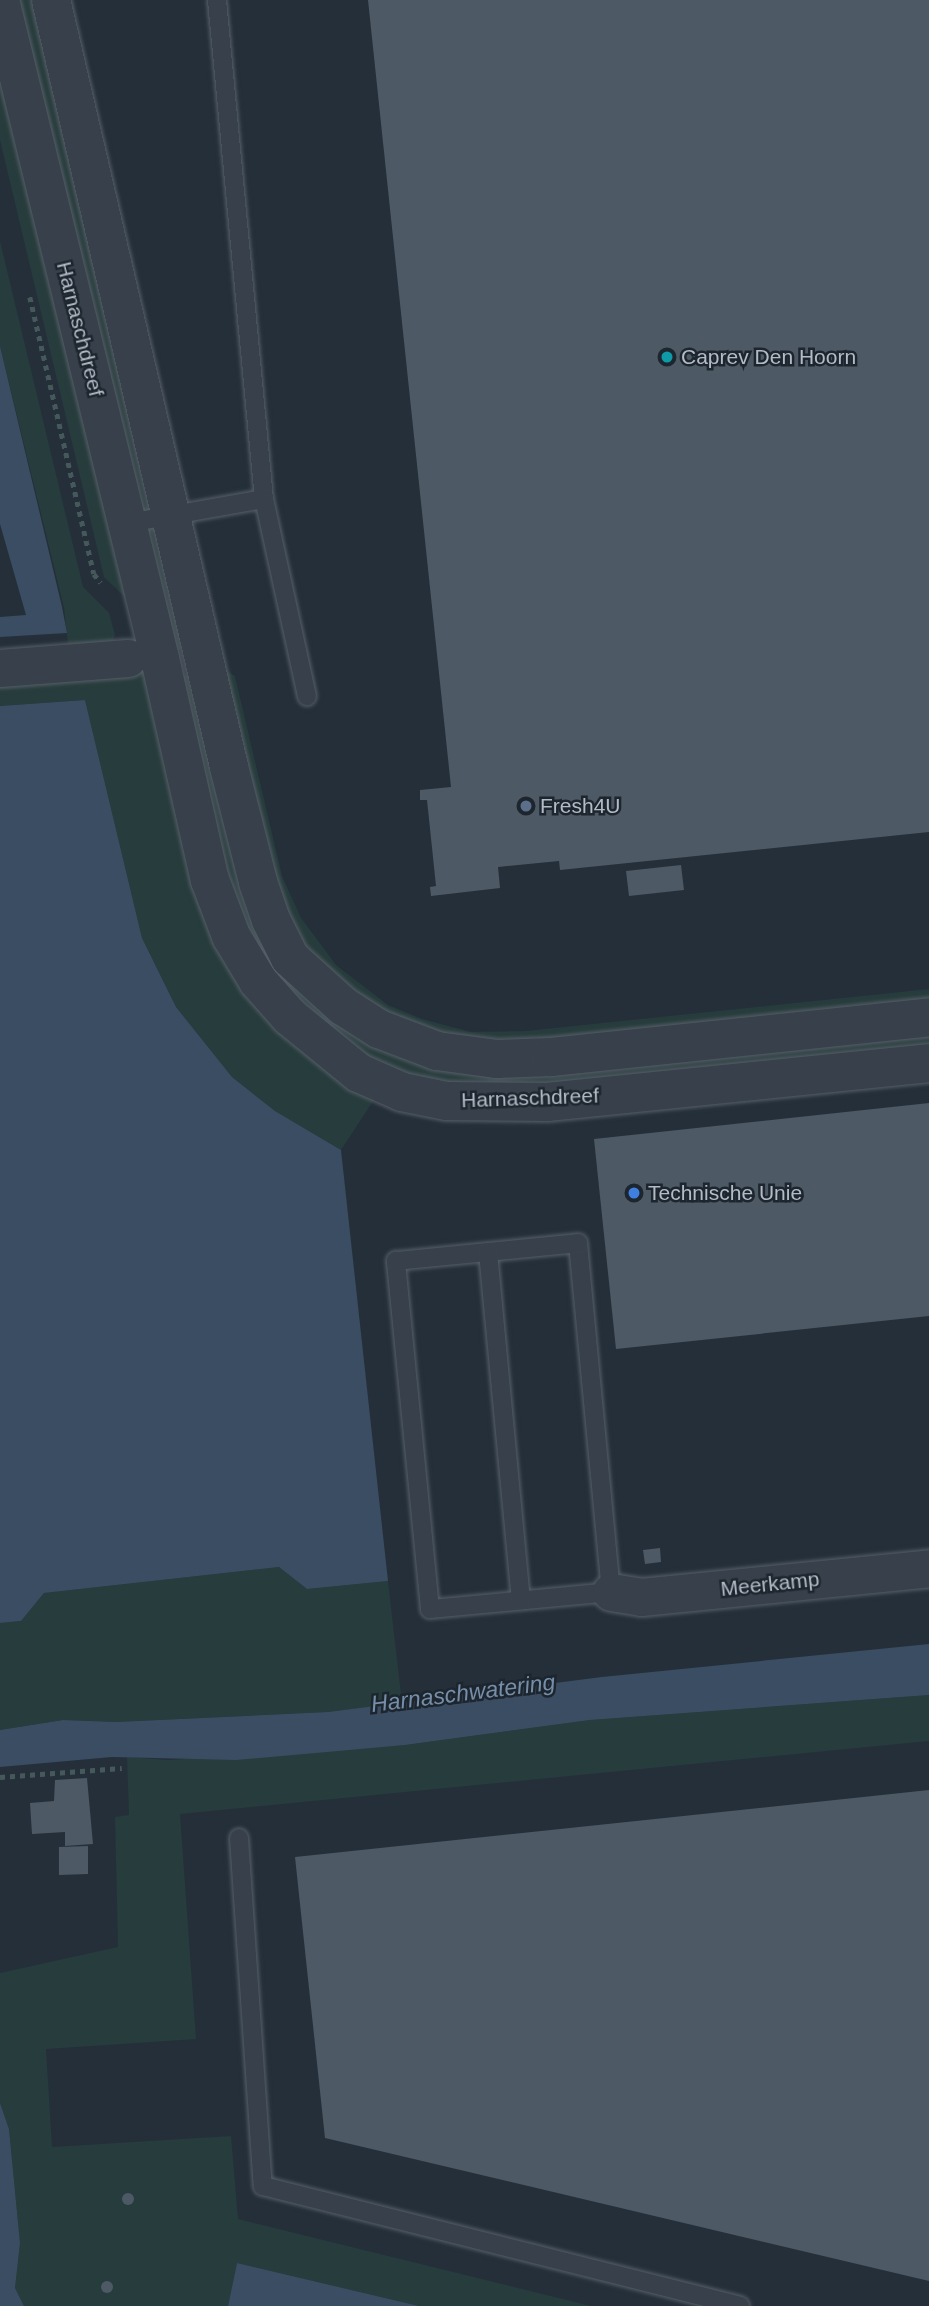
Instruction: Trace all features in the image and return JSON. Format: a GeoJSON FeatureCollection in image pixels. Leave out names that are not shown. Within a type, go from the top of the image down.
{"type":"FeatureCollection","features":[{"type":"Feature","properties":{"kind":"street","name":"Harnaschdreef"},"geometry":{"type":"LineString","coordinates":[[0,0],[128,523],[210,880],[231,936],[258,981],[290,1017],[359,1073],[402,1092],[447,1101],[495,1104],[547,1102],[929,1063]]}},
{"type":"Feature","properties":{"kind":"street","name":"Harnaschdreef"},"geometry":{"type":"LineString","coordinates":[[51,0],[229,767],[271,920],[290,958],[352,1012],[379,1029],[437,1051],[496,1059],[551,1057],[929,1017]]}},
{"type":"Feature","properties":{"kind":"street"},"geometry":{"type":"LineString","coordinates":[[0,668],[128,658]]}},
{"type":"Feature","properties":{"kind":"street","name":"Meerkamp"},"geometry":{"type":"LineString","coordinates":[[611,1592],[641,1597],[929,1568]]}},
{"type":"Feature","properties":{"kind":"lane"},"geometry":{"type":"LineString","coordinates":[[217,0],[264,499],[307,696]]}},
{"type":"Feature","properties":{"kind":"lane"},"geometry":{"type":"LineString","coordinates":[[128,523],[264,499]]}},
{"type":"Feature","properties":{"kind":"lane"},"geometry":{"type":"LineString","coordinates":[[578,1244],[611,1592],[430,1609],[396,1261],[488,1252],[578,1244]]}},
{"type":"Feature","properties":{"kind":"lane"},"geometry":{"type":"LineString","coordinates":[[488,1252],[521,1600]]}},
{"type":"Feature","properties":{"kind":"lane"},"geometry":{"type":"LineString","coordinates":[[239,1838],[263,2186],[740,2306]]}},
{"type":"Feature","properties":{"kind":"path"},"geometry":{"type":"LineString","coordinates":[[0,1777],[122,1768]]}},
{"type":"Feature","properties":{"kind":"green space"},"geometry":{"type":"Polygon","coordinates":[[[11,0],[32,0],[185,649],[167,650],[11,0]]]}},
{"type":"Feature","properties":{"kind":"green space"},"geometry":{"type":"Polygon","coordinates":[[[0,61],[128,600],[104,577],[0,140],[0,61]]]}},
{"type":"Feature","properties":{"kind":"green space"},"geometry":{"type":"Polygon","coordinates":[[[0,241],[83,587],[109,613],[115,635],[111,646],[69,653],[64,608],[0,346],[0,241]]]}},
{"type":"Feature","properties":{"kind":"green space"},"geometry":{"type":"Polygon","coordinates":[[[146,670],[196,888],[377,1095],[341,1150],[275,1111],[232,1077],[176,1007],[142,938],[85,700],[0,706],[0,678],[146,670]]]}},
{"type":"Feature","properties":{"kind":"green space"},"geometry":{"type":"Polygon","coordinates":[[[227,671],[235,676],[282,876],[301,918],[336,965],[388,1005],[422,1019],[471,1032],[526,1031],[929,989],[929,1006],[527,1048],[417,1035],[324,977],[286,927],[217,673],[227,671]]]}},
{"type":"Feature","properties":{"kind":"green space"},"geometry":{"type":"Polygon","coordinates":[[[191,675],[233,854],[370,1043],[929,1031],[929,1050],[550,1089],[452,1090],[361,1060],[306,1021],[231,911],[172,676],[191,675]]]}},
{"type":"Feature","properties":{"kind":"green space"},"geometry":{"type":"Polygon","coordinates":[[[279,1567],[307,1589],[388,1581],[402,1703],[328,1712],[116,1722],[63,1720],[0,1730],[0,1623],[21,1621],[44,1593],[279,1567]]]}},
{"type":"Feature","properties":{"kind":"green space"},"geometry":{"type":"Polygon","coordinates":[[[929,1695],[929,1741],[180,1814],[196,2039],[46,2049],[52,2147],[231,2136],[238,2219],[591,2306],[419,2306],[237,2263],[228,2306],[24,2306],[15,2288],[20,2243],[9,2129],[0,2103],[0,1973],[118,1947],[115,1817],[129,1815],[127,1757],[168,1760],[405,1745],[590,1720],[929,1695]]]}},
{"type":"Feature","properties":{"kind":"water"},"geometry":{"type":"Polygon","coordinates":[[[0,346],[67,633],[0,637],[0,617],[26,615],[0,524],[0,346]]]}},
{"type":"Feature","properties":{"kind":"water"},"geometry":{"type":"Polygon","coordinates":[[[85,700],[142,938],[176,1007],[232,1077],[275,1111],[341,1150],[388,1581],[307,1589],[279,1567],[44,1593],[21,1621],[0,1623],[0,706],[85,700]]]}},
{"type":"Feature","properties":{"kind":"water"},"geometry":{"type":"Polygon","coordinates":[[[929,1644],[929,1695],[590,1720],[405,1745],[236,1760],[112,1757],[0,1767],[0,1730],[63,1720],[116,1722],[328,1712],[602,1677],[929,1644]]]}},
{"type":"Feature","properties":{"kind":"water"},"geometry":{"type":"Polygon","coordinates":[[[0,2103],[9,2129],[20,2243],[15,2288],[24,2306],[0,2306],[0,2103]]]}},
{"type":"Feature","properties":{"kind":"water"},"geometry":{"type":"Polygon","coordinates":[[[237,2263],[419,2306],[228,2306],[237,2263]]]}},
{"type":"Feature","properties":{"kind":"building","name":"Caprev Den Hoorn"},"geometry":{"type":"Polygon","coordinates":[[[368,0],[929,0],[929,832],[560,870],[559,861],[498,867],[500,888],[431,896],[430,887],[436,886],[427,800],[420,800],[420,790],[451,787],[368,0]]]}},
{"type":"Feature","properties":{"kind":"building"},"geometry":{"type":"Polygon","coordinates":[[[681,865],[684,890],[629,896],[626,871],[681,865]]]}},
{"type":"Feature","properties":{"kind":"building"},"geometry":{"type":"Polygon","coordinates":[[[929,1103],[929,1316],[616,1349],[594,1139],[929,1103]]]}},
{"type":"Feature","properties":{"kind":"building"},"geometry":{"type":"Polygon","coordinates":[[[660,1548],[661,1562],[645,1564],[643,1550],[660,1548]]]}},
{"type":"Feature","properties":{"kind":"building"},"geometry":{"type":"Polygon","coordinates":[[[87,1778],[93,1844],[65,1846],[65,1832],[32,1834],[30,1803],[54,1801],[55,1780],[87,1778]]]}},
{"type":"Feature","properties":{"kind":"building"},"geometry":{"type":"Polygon","coordinates":[[[929,1790],[929,2281],[325,2138],[295,1857],[929,1790]]]}},
{"type":"Feature","properties":{"kind":"building"},"geometry":{"type":"Polygon","coordinates":[[[88,1846],[88,1874],[59,1875],[59,1847],[88,1846]]]}},
{"type":"Feature","properties":{"kind":"building"},"geometry":{"type":"Polygon","coordinates":[[[128,2193],[134,2199],[128,2205],[122,2199],[128,2193]]]}},
{"type":"Feature","properties":{"kind":"building"},"geometry":{"type":"Polygon","coordinates":[[[107,2281],[113,2287],[107,2293],[101,2287],[107,2281]]]}},
{"type":"Feature","properties":{"kind":"place","name":"Caprev Den Hoorn"},"geometry":{"type":"Point","coordinates":[667,357]}},
{"type":"Feature","properties":{"kind":"place","name":"Fresh4U"},"geometry":{"type":"Point","coordinates":[526,806]}},
{"type":"Feature","properties":{"kind":"place","name":"Technische Unie"},"geometry":{"type":"Point","coordinates":[634,1193]}},
{"type":"Feature","properties":{"kind":"water label","name":"Harnaschwatering"},"geometry":{"type":"Point","coordinates":[463,1693]}}]}
